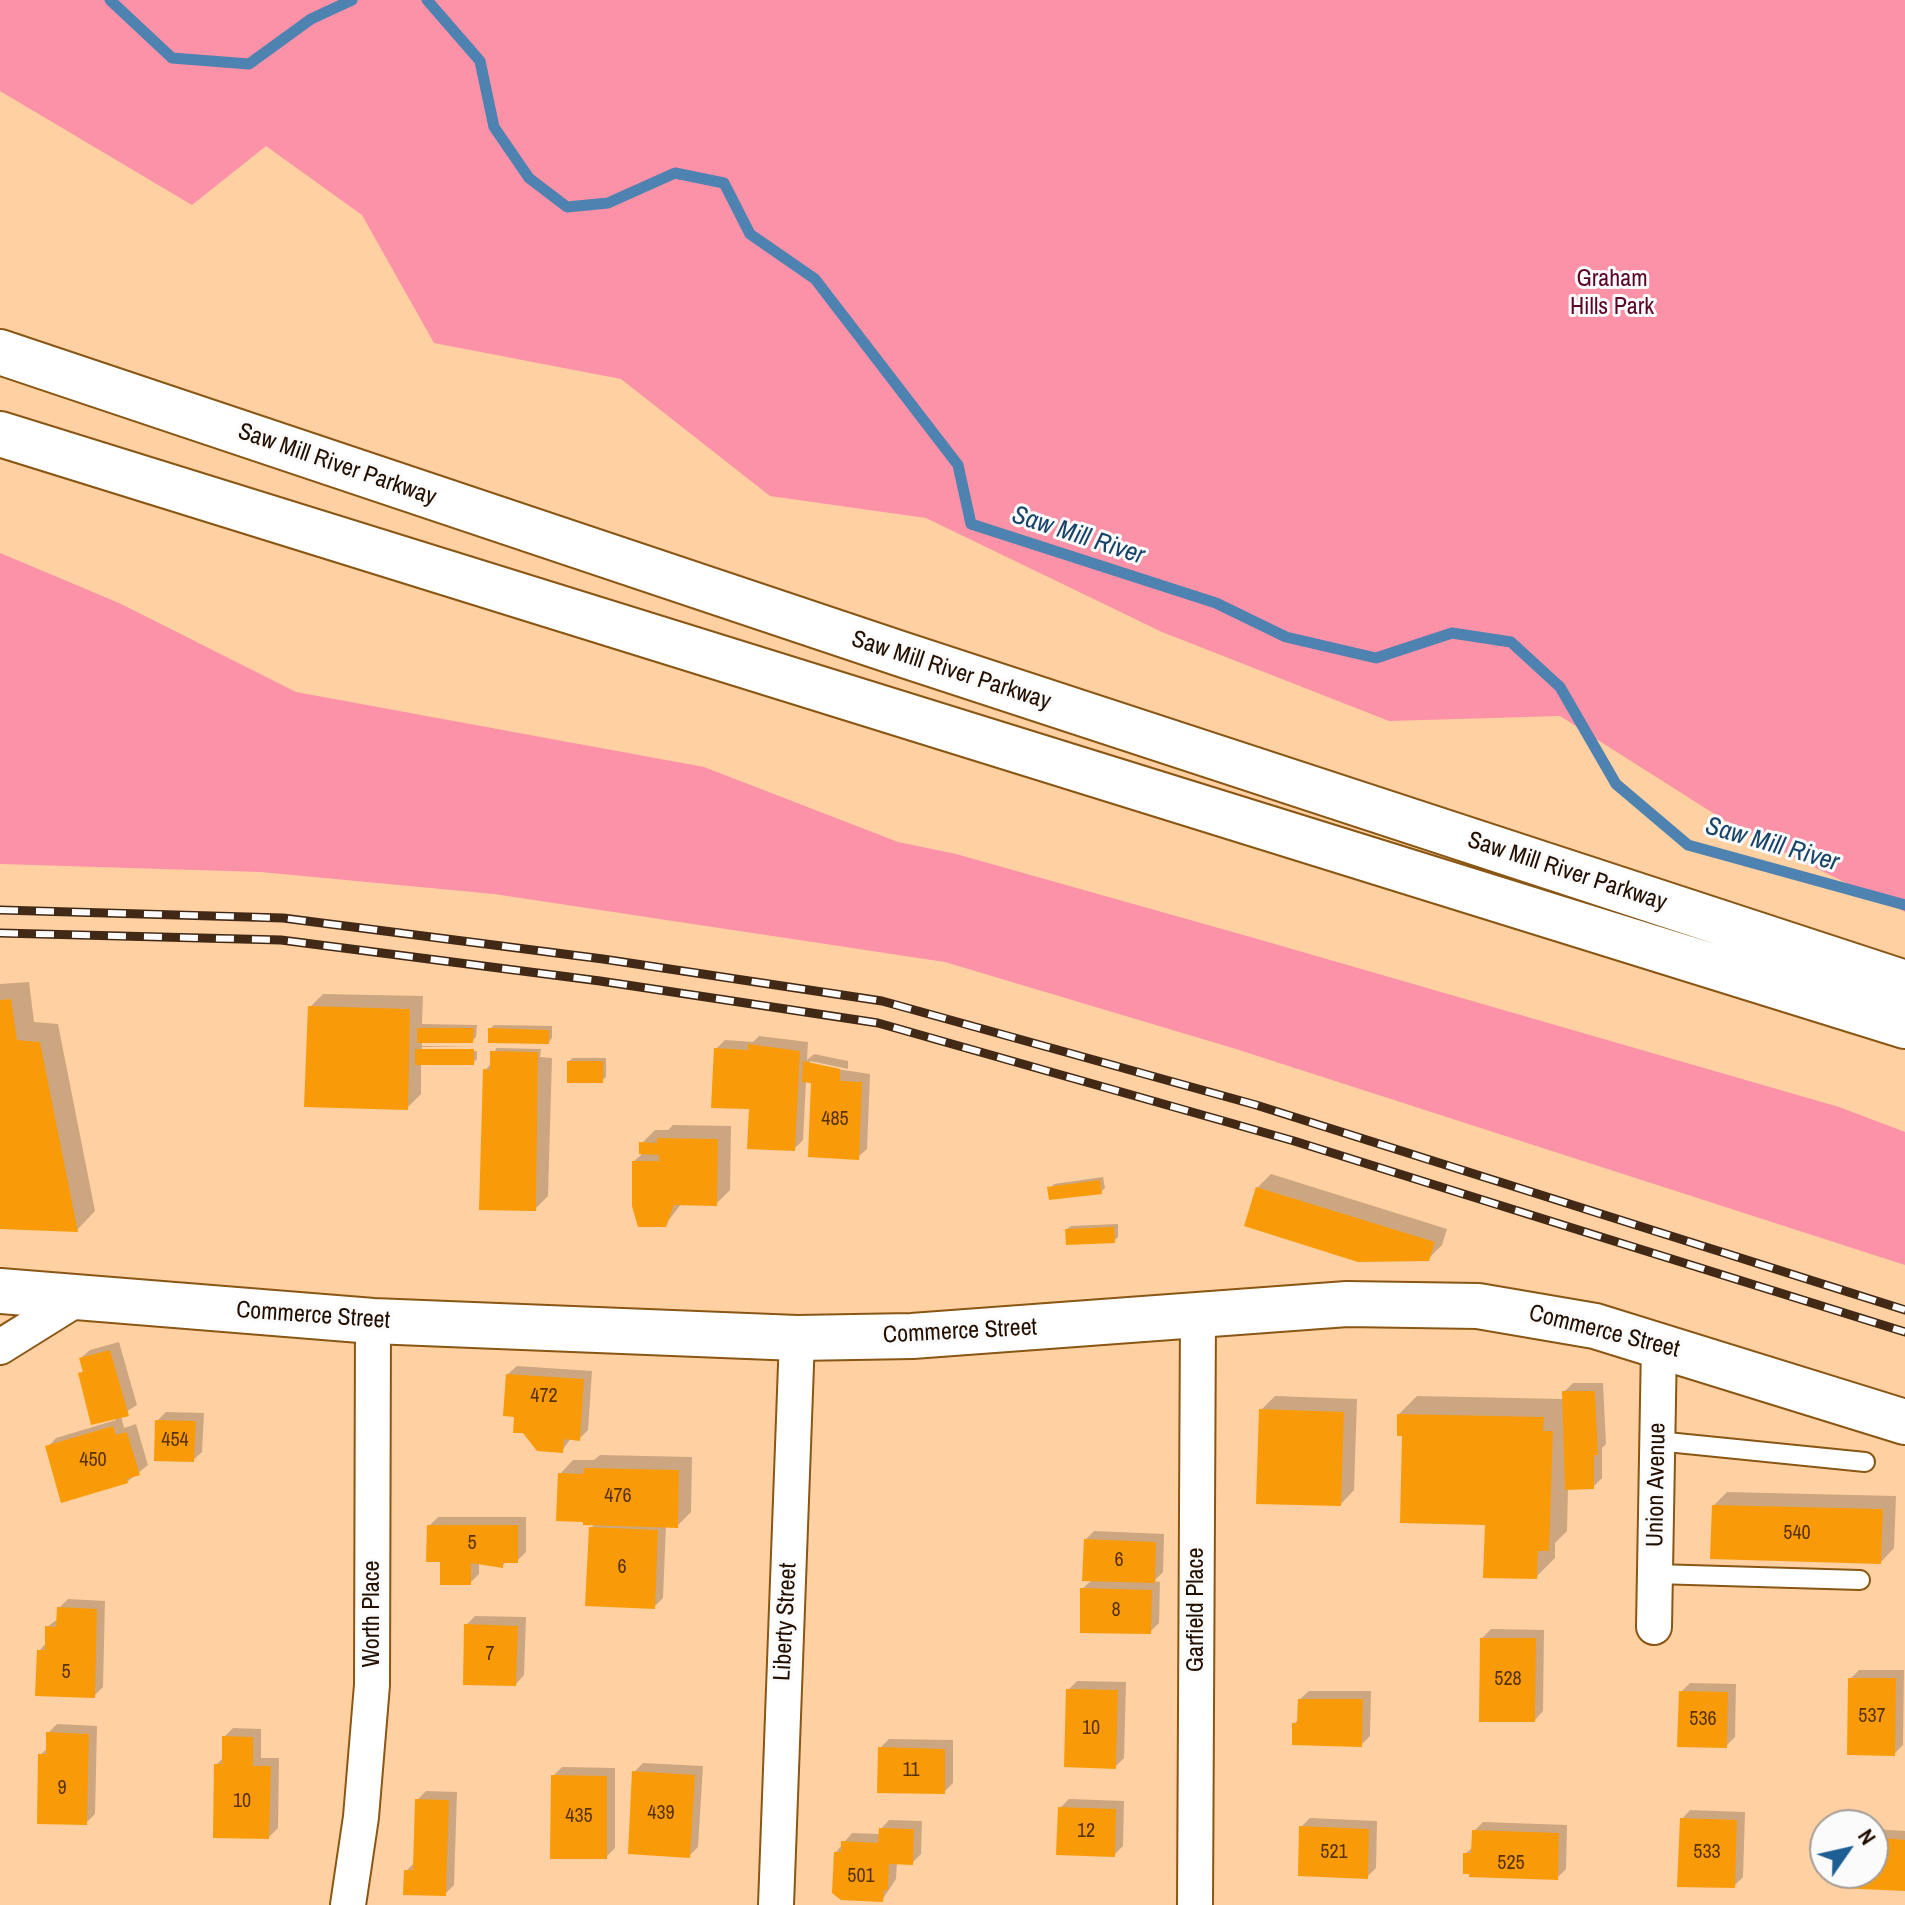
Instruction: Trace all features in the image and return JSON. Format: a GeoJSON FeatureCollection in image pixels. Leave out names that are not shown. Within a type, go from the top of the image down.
{"type":"FeatureCollection","features":[{"type":"Feature","properties":{"kind":"main road","name":"Saw Mill River Parkway"},"geometry":{"type":"LineString","coordinates":[[0,352],[901,654],[1905,983]]}},
{"type":"Feature","properties":{"kind":"main road","name":"Saw Mill River Parkway"},"geometry":{"type":"LineString","coordinates":[[0,434],[1905,1026]]}},
{"type":"Feature","properties":{"kind":"main road","name":"Commerce Street"},"geometry":{"type":"LineString","coordinates":[[0,1291],[373,1321],[797,1338],[912,1336],[1347,1304],[1478,1306],[1559,1318],[1659,1344],[1905,1422]]}},
{"type":"Feature","properties":{"kind":"street"},"geometry":{"type":"LineString","coordinates":[[0,1347],[77,1299]]}},
{"type":"Feature","properties":{"kind":"street","name":"Garfield Place"},"geometry":{"type":"LineString","coordinates":[[1195,1905],[1198,1315]]}},
{"type":"Feature","properties":{"kind":"street","name":"Worth Place"},"geometry":{"type":"LineString","coordinates":[[348,1905],[361,1817],[372,1685],[373,1321]]}},
{"type":"Feature","properties":{"kind":"street","name":"Liberty Street"},"geometry":{"type":"LineString","coordinates":[[776,1905],[797,1338]]}},
{"type":"Feature","properties":{"kind":"street","name":"Union Avenue"},"geometry":{"type":"LineString","coordinates":[[1654,1627],[1659,1344]]}},
{"type":"Feature","properties":{"kind":"lane"},"geometry":{"type":"LineString","coordinates":[[1657,1441],[1865,1462]]}},
{"type":"Feature","properties":{"kind":"lane"},"geometry":{"type":"LineString","coordinates":[[1655,1574],[1860,1580]]}},
{"type":"Feature","properties":{"kind":"green space","name":"Graham Hills Park"},"geometry":{"type":"Polygon","coordinates":[[[0,0],[1905,0],[1905,912],[1743,832],[1560,716],[1389,721],[1162,632],[926,518],[770,496],[621,379],[434,343],[362,215],[266,146],[192,205],[0,91],[0,0]]]}},
{"type":"Feature","properties":{"kind":"green space"},"geometry":{"type":"Polygon","coordinates":[[[0,553],[119,603],[296,692],[704,767],[898,842],[956,854],[1839,1107],[1905,1132],[1905,1265],[1236,1049],[945,962],[494,894],[261,872],[0,864],[0,553]]]}},
{"type":"Feature","properties":{"kind":"building"},"geometry":{"type":"Polygon","coordinates":[[[11,999],[17,1040],[40,1042],[78,1232],[0,1229],[0,1000],[11,999]]]}},
{"type":"Feature","properties":{"kind":"building"},"geometry":{"type":"Polygon","coordinates":[[[308,1006],[410,1009],[408,1110],[304,1107],[308,1006]]]}},
{"type":"Feature","properties":{"kind":"building"},"geometry":{"type":"Polygon","coordinates":[[[417,1028],[474,1028],[473,1043],[417,1043],[417,1028]]]}},
{"type":"Feature","properties":{"kind":"building"},"geometry":{"type":"Polygon","coordinates":[[[488,1028],[549,1030],[549,1044],[488,1043],[488,1028]]]}},
{"type":"Feature","properties":{"kind":"building"},"geometry":{"type":"Polygon","coordinates":[[[748,1044],[800,1051],[795,1151],[747,1149],[749,1109],[711,1108],[714,1048],[748,1050],[748,1044]]]}},
{"type":"Feature","properties":{"kind":"building"},"geometry":{"type":"Polygon","coordinates":[[[415,1049],[474,1049],[474,1065],[415,1065],[415,1049]]]}},
{"type":"Feature","properties":{"kind":"building"},"geometry":{"type":"Polygon","coordinates":[[[490,1051],[538,1052],[536,1211],[479,1210],[483,1069],[490,1070],[490,1051]]]}},
{"type":"Feature","properties":{"kind":"building"},"geometry":{"type":"Polygon","coordinates":[[[567,1061],[603,1061],[603,1083],[567,1083],[567,1061]]]}},
{"type":"Feature","properties":{"kind":"building"},"geometry":{"type":"Polygon","coordinates":[[[803,1061],[840,1069],[840,1081],[862,1082],[859,1160],[808,1157],[811,1083],[802,1082],[803,1061]]]}},
{"type":"Feature","properties":{"kind":"building"},"geometry":{"type":"Polygon","coordinates":[[[657,1138],[718,1139],[717,1206],[674,1205],[666,1227],[638,1227],[632,1206],[632,1161],[659,1161],[659,1155],[639,1154],[639,1142],[657,1143],[657,1138]]]}},
{"type":"Feature","properties":{"kind":"building"},"geometry":{"type":"Polygon","coordinates":[[[1100,1180],[1102,1194],[1049,1200],[1047,1187],[1100,1180]]]}},
{"type":"Feature","properties":{"kind":"building"},"geometry":{"type":"Polygon","coordinates":[[[1256,1187],[1435,1242],[1429,1261],[1358,1262],[1244,1226],[1256,1187]]]}},
{"type":"Feature","properties":{"kind":"building"},"geometry":{"type":"Polygon","coordinates":[[[1114,1227],[1115,1243],[1066,1245],[1065,1229],[1114,1227]]]}},
{"type":"Feature","properties":{"kind":"building"},"geometry":{"type":"Polygon","coordinates":[[[110,1350],[129,1416],[91,1425],[78,1373],[83,1372],[79,1358],[110,1350]]]}},
{"type":"Feature","properties":{"kind":"building"},"geometry":{"type":"Polygon","coordinates":[[[506,1374],[584,1379],[580,1441],[564,1439],[563,1453],[537,1451],[523,1433],[513,1433],[514,1417],[503,1416],[506,1374]]]}},
{"type":"Feature","properties":{"kind":"building"},"geometry":{"type":"Polygon","coordinates":[[[1562,1391],[1595,1391],[1598,1455],[1594,1455],[1594,1489],[1565,1490],[1562,1391]]]}},
{"type":"Feature","properties":{"kind":"building"},"geometry":{"type":"Polygon","coordinates":[[[1259,1409],[1344,1412],[1341,1506],[1256,1504],[1259,1409]]]}},
{"type":"Feature","properties":{"kind":"building"},"geometry":{"type":"Polygon","coordinates":[[[1397,1414],[1544,1417],[1543,1431],[1553,1431],[1549,1551],[1538,1551],[1537,1579],[1483,1578],[1485,1525],[1400,1523],[1402,1436],[1397,1436],[1397,1414]]]}},
{"type":"Feature","properties":{"kind":"building"},"geometry":{"type":"Polygon","coordinates":[[[155,1420],[196,1421],[194,1462],[154,1461],[155,1420]]]}},
{"type":"Feature","properties":{"kind":"building"},"geometry":{"type":"Polygon","coordinates":[[[113,1426],[116,1435],[127,1432],[140,1475],[127,1479],[128,1483],[61,1503],[45,1446],[113,1426]]]}},
{"type":"Feature","properties":{"kind":"building"},"geometry":{"type":"Polygon","coordinates":[[[584,1468],[679,1470],[678,1528],[583,1525],[583,1522],[556,1521],[558,1473],[583,1474],[584,1468]]]}},
{"type":"Feature","properties":{"kind":"building"},"geometry":{"type":"Polygon","coordinates":[[[1712,1505],[1883,1509],[1881,1564],[1710,1559],[1712,1505]]]}},
{"type":"Feature","properties":{"kind":"building"},"geometry":{"type":"Polygon","coordinates":[[[427,1525],[518,1525],[518,1563],[503,1563],[503,1568],[471,1563],[471,1585],[440,1585],[440,1562],[426,1562],[427,1525]]]}},
{"type":"Feature","properties":{"kind":"building"},"geometry":{"type":"Polygon","coordinates":[[[589,1527],[658,1530],[655,1609],[585,1606],[589,1527]]]}},
{"type":"Feature","properties":{"kind":"building"},"geometry":{"type":"Polygon","coordinates":[[[1084,1539],[1156,1542],[1155,1583],[1082,1581],[1084,1539]]]}},
{"type":"Feature","properties":{"kind":"building"},"geometry":{"type":"Polygon","coordinates":[[[1080,1588],[1152,1590],[1151,1634],[1080,1633],[1080,1588]]]}},
{"type":"Feature","properties":{"kind":"building"},"geometry":{"type":"Polygon","coordinates":[[[57,1607],[97,1609],[95,1698],[35,1696],[37,1650],[45,1650],[45,1626],[56,1627],[57,1607]]]}},
{"type":"Feature","properties":{"kind":"building"},"geometry":{"type":"Polygon","coordinates":[[[464,1624],[518,1626],[516,1686],[463,1685],[464,1624]]]}},
{"type":"Feature","properties":{"kind":"building"},"geometry":{"type":"Polygon","coordinates":[[[1480,1638],[1536,1638],[1535,1722],[1479,1722],[1480,1638]]]}},
{"type":"Feature","properties":{"kind":"building"},"geometry":{"type":"Polygon","coordinates":[[[1848,1678],[1896,1678],[1895,1756],[1847,1755],[1848,1678]]]}},
{"type":"Feature","properties":{"kind":"building"},"geometry":{"type":"Polygon","coordinates":[[[1066,1689],[1118,1690],[1116,1769],[1064,1767],[1066,1689]]]}},
{"type":"Feature","properties":{"kind":"building"},"geometry":{"type":"Polygon","coordinates":[[[1679,1691],[1728,1692],[1727,1748],[1677,1747],[1679,1691]]]}},
{"type":"Feature","properties":{"kind":"building"},"geometry":{"type":"Polygon","coordinates":[[[1298,1699],[1363,1699],[1362,1747],[1292,1745],[1292,1723],[1297,1723],[1298,1699]]]}},
{"type":"Feature","properties":{"kind":"building"},"geometry":{"type":"Polygon","coordinates":[[[46,1732],[89,1734],[87,1825],[37,1824],[38,1754],[46,1754],[46,1732]]]}},
{"type":"Feature","properties":{"kind":"building"},"geometry":{"type":"Polygon","coordinates":[[[222,1736],[253,1737],[253,1766],[271,1766],[269,1839],[213,1838],[214,1764],[222,1764],[222,1736]]]}},
{"type":"Feature","properties":{"kind":"building"},"geometry":{"type":"Polygon","coordinates":[[[878,1747],[945,1749],[945,1794],[877,1793],[878,1747]]]}},
{"type":"Feature","properties":{"kind":"building"},"geometry":{"type":"Polygon","coordinates":[[[632,1771],[695,1775],[690,1858],[628,1854],[632,1771]]]}},
{"type":"Feature","properties":{"kind":"building"},"geometry":{"type":"Polygon","coordinates":[[[551,1775],[607,1776],[607,1859],[550,1859],[551,1775]]]}},
{"type":"Feature","properties":{"kind":"building"},"geometry":{"type":"Polygon","coordinates":[[[415,1799],[449,1800],[446,1896],[403,1895],[404,1870],[413,1870],[415,1799]]]}},
{"type":"Feature","properties":{"kind":"building"},"geometry":{"type":"Polygon","coordinates":[[[1058,1807],[1116,1809],[1115,1857],[1056,1855],[1058,1807]]]}},
{"type":"Feature","properties":{"kind":"building"},"geometry":{"type":"Polygon","coordinates":[[[1680,1818],[1737,1820],[1735,1888],[1677,1887],[1680,1818]]]}},
{"type":"Feature","properties":{"kind":"building"},"geometry":{"type":"Polygon","coordinates":[[[1299,1826],[1369,1829],[1368,1879],[1298,1876],[1299,1826]]]}},
{"type":"Feature","properties":{"kind":"building"},"geometry":{"type":"Polygon","coordinates":[[[879,1828],[914,1829],[913,1865],[889,1864],[888,1890],[884,1890],[883,1902],[841,1900],[832,1893],[834,1852],[841,1852],[841,1841],[878,1843],[879,1828]]]}},
{"type":"Feature","properties":{"kind":"building"},"geometry":{"type":"Polygon","coordinates":[[[1472,1830],[1559,1833],[1558,1880],[1469,1877],[1469,1874],[1463,1874],[1463,1853],[1471,1853],[1472,1830]]]}},
{"type":"Feature","properties":{"kind":"building"},"geometry":{"type":"Polygon","coordinates":[[[1889,1838],[1905,1840],[1905,1891],[1862,1889],[1889,1889],[1889,1838]]]}},
{"type":"Feature","properties":{"kind":"waterway","name":"Saw Mill River"},"geometry":{"type":"LineString","coordinates":[[110,0],[172,58],[249,64],[311,19],[352,0]]}},
{"type":"Feature","properties":{"kind":"waterway","name":"Saw Mill River"},"geometry":{"type":"LineString","coordinates":[[427,0],[480,61],[494,127],[529,178],[567,207],[608,203],[675,173],[724,183],[750,234],[815,279],[958,465],[971,524],[1216,603],[1286,637],[1376,658],[1452,633],[1511,642],[1560,687],[1616,784],[1688,845],[1905,905]]}},
{"type":"Feature","properties":{"kind":"railway"},"geometry":{"type":"LineString","coordinates":[[0,910],[283,918],[603,959],[882,1001],[1256,1105],[1905,1310]]}},
{"type":"Feature","properties":{"kind":"railway"},"geometry":{"type":"LineString","coordinates":[[0,933],[281,940],[600,981],[878,1023],[1294,1141],[1905,1332]]}}]}
